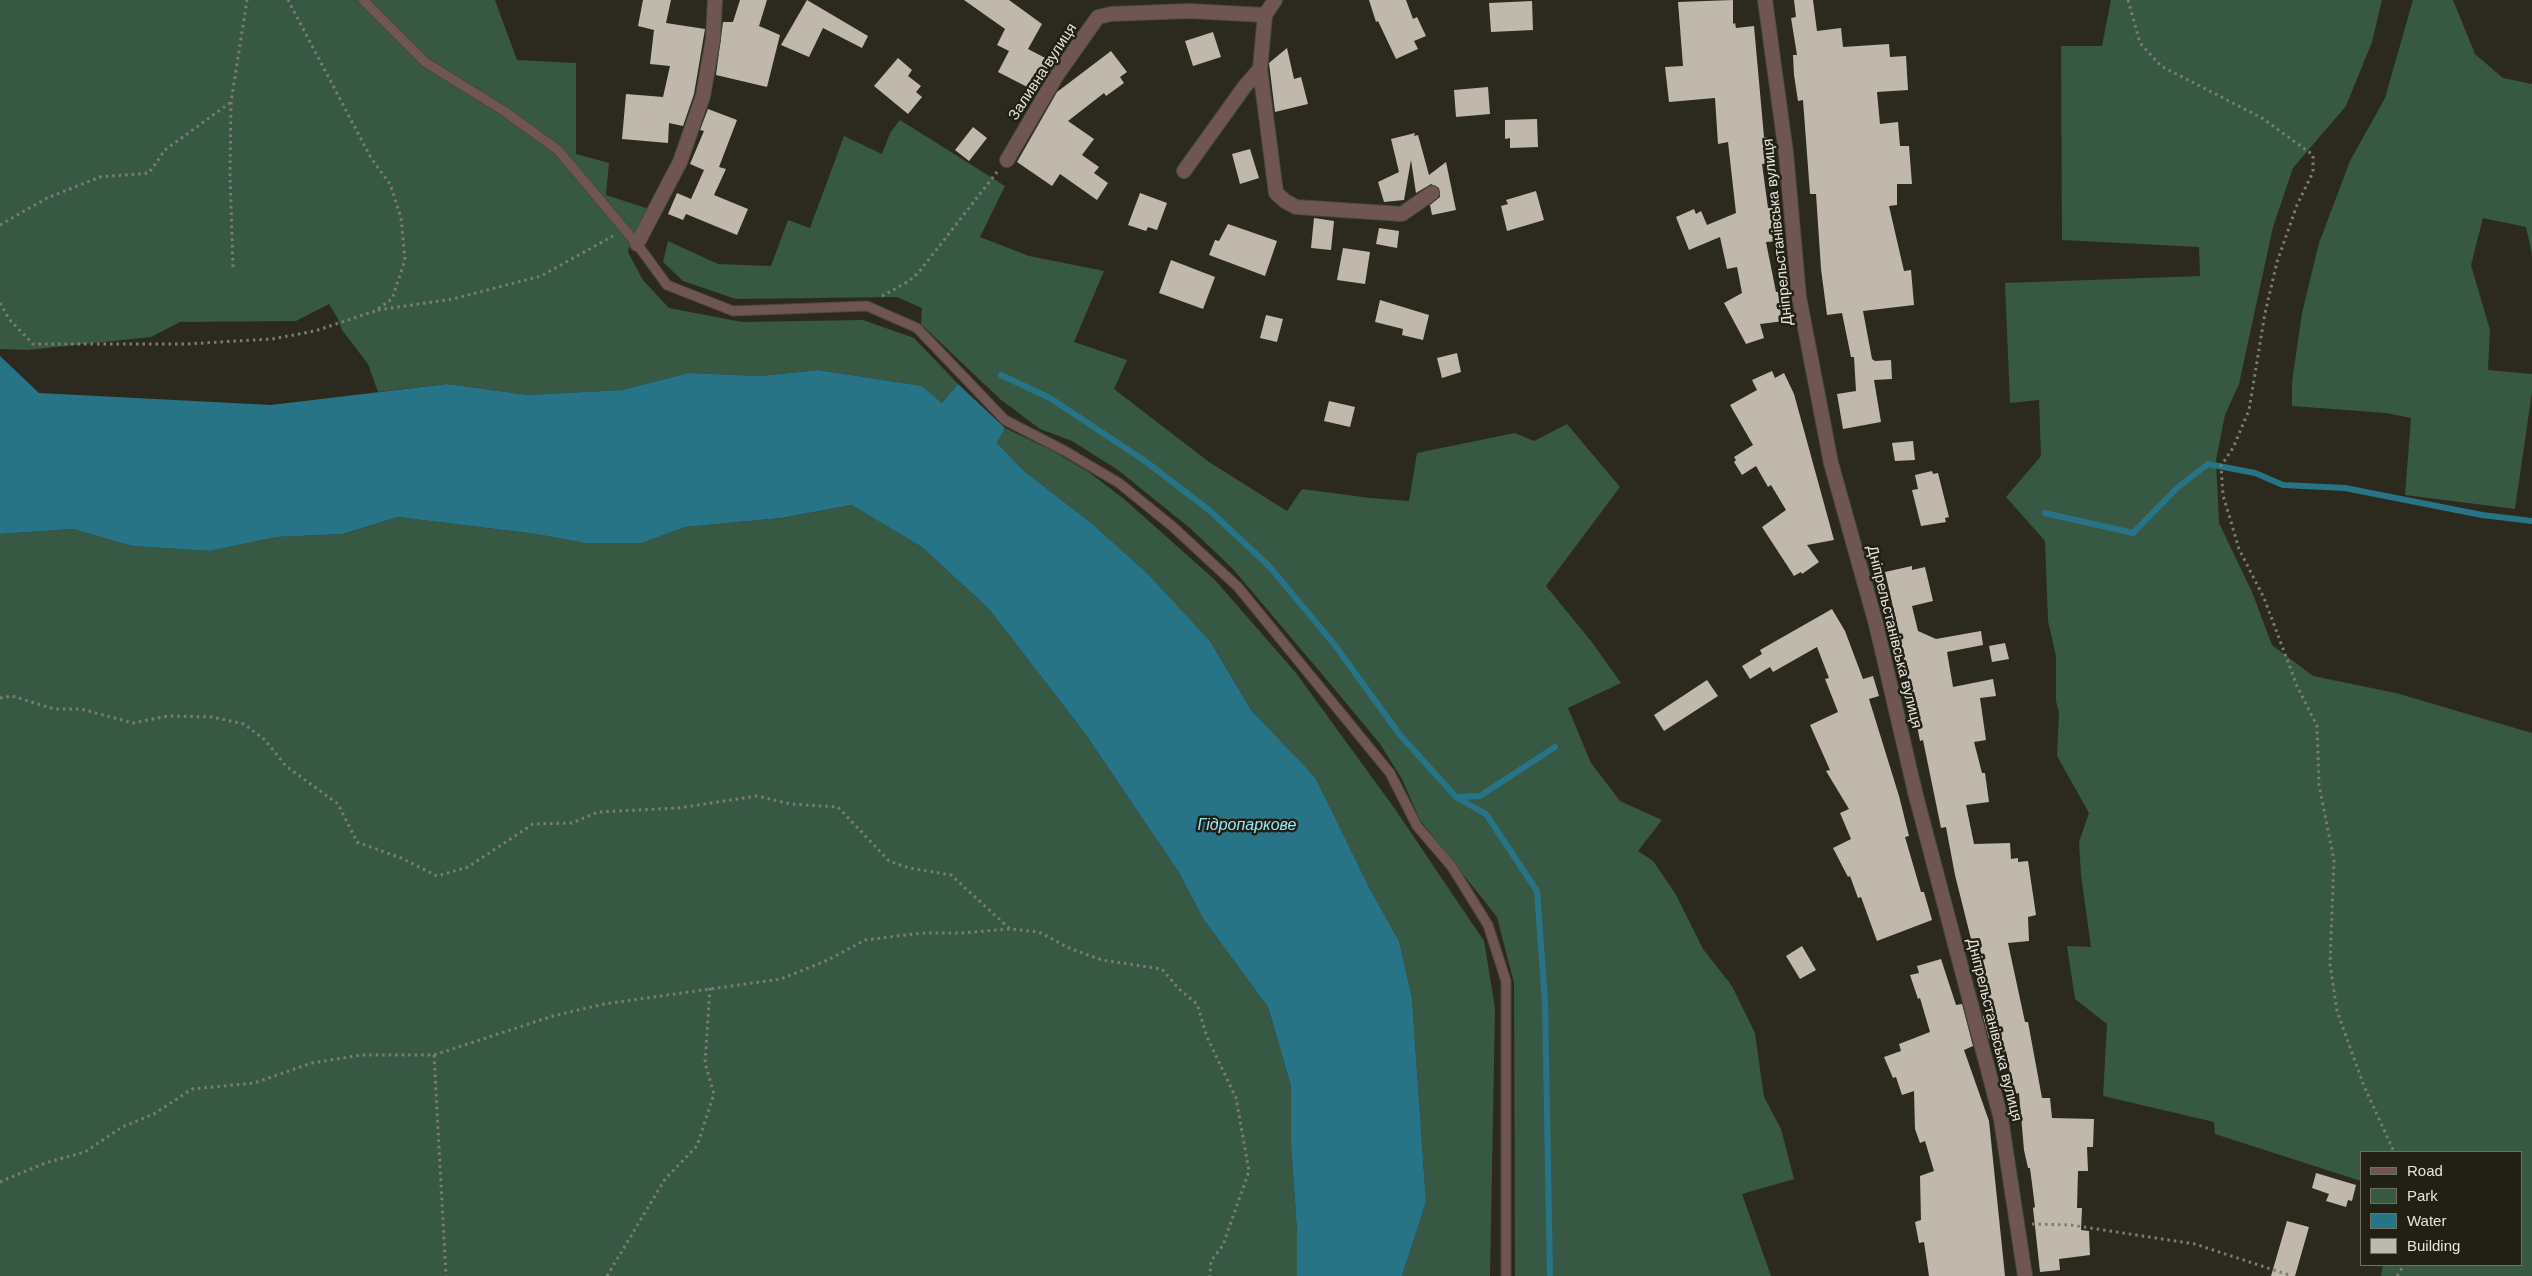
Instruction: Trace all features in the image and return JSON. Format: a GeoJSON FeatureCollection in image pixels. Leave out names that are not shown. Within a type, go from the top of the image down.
{"type":"FeatureCollection","features":[{"type":"Feature","properties":{"kind":"street"},"geometry":{"type":"LineString","coordinates":[[637,244],[680,162],[704,96],[713,39],[714,0]]}},
{"type":"Feature","properties":{"kind":"street"},"geometry":{"type":"LineString","coordinates":[[1275,0],[1265,15],[1260,69],[1276,193],[1296,207],[1402,214],[1432,193]]}},
{"type":"Feature","properties":{"kind":"street","name":"Дніпрельстанівська вулиця"},"geometry":{"type":"LineString","coordinates":[[1765,0],[1786,153],[1799,297],[1831,464],[1876,624],[1915,792],[2001,1119],[2025,1276]]}},
{"type":"Feature","properties":{"kind":"street","name":"Заливна вулиця"},"geometry":{"type":"LineString","coordinates":[[1007,160],[1057,75],[1098,17],[1111,14],[1189,11],[1265,15]]}},
{"type":"Feature","properties":{"kind":"street"},"geometry":{"type":"LineString","coordinates":[[1184,171],[1245,86],[1260,69]]}},
{"type":"Feature","properties":{"kind":"lane"},"geometry":{"type":"LineString","coordinates":[[363,0],[425,62],[504,111],[558,150],[637,244],[667,285],[733,310],[867,306],[917,328],[1005,420],[1065,450],[1119,483],[1172,526],[1238,587],[1390,773],[1417,826],[1452,867],[1488,925],[1506,982],[1506,1276]]}},
{"type":"Feature","properties":{"kind":"path"},"geometry":{"type":"LineString","coordinates":[[233,268],[230,175],[231,102],[247,0]]}},
{"type":"Feature","properties":{"kind":"path"},"geometry":{"type":"LineString","coordinates":[[288,0],[371,158],[390,184],[401,218],[405,260],[392,299],[375,311]]}},
{"type":"Feature","properties":{"kind":"path"},"geometry":{"type":"LineString","coordinates":[[2128,0],[2140,43],[2161,66],[2262,118],[2313,155],[2313,172],[2297,204],[2277,262],[2265,313],[2249,410],[2233,448],[2221,466],[2223,495],[2239,549],[2264,598],[2297,686],[2317,726],[2319,785],[2334,860],[2330,964],[2337,1011],[2364,1086],[2394,1151]]}},
{"type":"Feature","properties":{"kind":"path"},"geometry":{"type":"LineString","coordinates":[[0,225],[47,198],[100,178],[149,173],[165,150],[231,102]]}},
{"type":"Feature","properties":{"kind":"path"},"geometry":{"type":"LineString","coordinates":[[867,306],[909,281],[919,272],[1007,160]]}},
{"type":"Feature","properties":{"kind":"path"},"geometry":{"type":"LineString","coordinates":[[0,303],[9,320],[33,344],[186,344],[280,337],[315,331],[375,311],[453,299],[541,276],[624,230]]}},
{"type":"Feature","properties":{"kind":"path"},"geometry":{"type":"LineString","coordinates":[[0,698],[12,696],[54,709],[81,709],[133,723],[168,716],[212,717],[244,724],[264,738],[286,766],[338,804],[357,842],[401,858],[436,876],[468,867],[533,824],[572,823],[598,812],[678,808],[757,796],[792,804],[838,807],[889,861],[909,868],[951,875],[1010,929]]}},
{"type":"Feature","properties":{"kind":"path"},"geometry":{"type":"LineString","coordinates":[[0,1182],[45,1162],[85,1152],[122,1127],[154,1114],[192,1089],[254,1083],[312,1063],[361,1055],[434,1055],[553,1016],[604,1004],[679,995],[710,988],[781,979],[828,960],[865,940],[922,933],[961,933],[1010,929],[1039,932],[1069,948],[1102,960],[1162,969],[1179,989],[1197,1004],[1208,1038],[1236,1098],[1249,1171],[1223,1245],[1210,1261],[1210,1276]]}},
{"type":"Feature","properties":{"kind":"path"},"geometry":{"type":"LineString","coordinates":[[607,1276],[665,1179],[697,1146],[714,1094],[705,1063],[710,988]]}},
{"type":"Feature","properties":{"kind":"path"},"geometry":{"type":"LineString","coordinates":[[434,1055],[446,1276]]}},
{"type":"Feature","properties":{"kind":"path"},"geometry":{"type":"LineString","coordinates":[[2016,1225],[2071,1225],[2177,1240],[2227,1253],[2292,1276]]}},
{"type":"Feature","properties":{"kind":"green space"},"geometry":{"type":"Polygon","coordinates":[[[0,0],[495,0],[517,60],[576,63],[576,154],[609,163],[606,195],[649,209],[632,237],[628,252],[643,280],[669,308],[742,322],[863,320],[914,338],[958,384],[942,403],[922,386],[818,370],[761,376],[688,373],[622,390],[528,395],[447,384],[378,392],[368,364],[342,330],[329,304],[296,321],[180,322],[151,337],[28,350],[0,349],[0,0]]]}},
{"type":"Feature","properties":{"kind":"green space"},"geometry":{"type":"Polygon","coordinates":[[[2111,0],[2382,0],[2372,42],[2346,106],[2293,168],[2273,227],[2239,384],[2225,415],[2216,460],[2219,523],[2252,592],[2272,645],[2313,676],[2396,693],[2532,733],[2532,1276],[2381,1276],[2383,1266],[2522,1266],[2522,1151],[2360,1151],[2360,1181],[2215,1134],[2214,1122],[2103,1096],[2107,1024],[2075,999],[2067,946],[2091,947],[2081,875],[2079,842],[2089,813],[2057,756],[2059,713],[2056,701],[2056,656],[2048,621],[2045,541],[2006,497],[2041,456],[2039,400],[2010,403],[2005,283],[2200,276],[2199,247],[2062,240],[2061,46],[2102,46],[2111,0]]]}},
{"type":"Feature","properties":{"kind":"green space"},"geometry":{"type":"Polygon","coordinates":[[[2413,0],[2453,0],[2475,54],[2503,78],[2532,84],[2532,255],[2526,227],[2483,218],[2471,265],[2490,330],[2488,370],[2532,374],[2532,392],[2515,509],[2405,495],[2411,418],[2386,413],[2292,406],[2292,382],[2302,313],[2319,243],[2350,161],[2385,98],[2413,0]]]}},
{"type":"Feature","properties":{"kind":"green space"},"geometry":{"type":"Polygon","coordinates":[[[900,120],[1005,186],[980,237],[1029,256],[1104,271],[1074,342],[1127,360],[1114,389],[1209,462],[1287,511],[1302,489],[1409,501],[1417,453],[1515,433],[1534,441],[1567,424],[1620,487],[1546,586],[1591,641],[1621,683],[1568,708],[1591,763],[1620,801],[1662,820],[1638,851],[1653,861],[1675,893],[1703,949],[1732,986],[1755,1033],[1764,1097],[1781,1129],[1794,1179],[1742,1194],[1771,1276],[1515,1276],[1514,983],[1497,917],[1420,820],[1402,779],[1380,744],[1332,686],[1233,569],[1191,529],[1118,470],[1072,441],[1040,429],[1000,399],[921,324],[922,308],[897,297],[736,299],[683,281],[663,262],[668,241],[718,264],[771,266],[788,220],[810,228],[844,136],[882,154],[890,133],[900,120]]]}},
{"type":"Feature","properties":{"kind":"green space"},"geometry":{"type":"Polygon","coordinates":[[[1005,428],[1055,452],[1090,473],[1124,499],[1215,580],[1296,673],[1395,809],[1484,941],[1495,1008],[1490,1276],[1402,1276],[1426,1202],[1412,998],[1399,941],[1370,889],[1315,777],[1251,710],[1210,641],[1148,574],[1090,522],[1024,471],[997,443],[1005,428]]]}},
{"type":"Feature","properties":{"kind":"green space"},"geometry":{"type":"Polygon","coordinates":[[[853,505],[922,547],[989,609],[1084,732],[1178,871],[1204,920],[1268,1007],[1291,1086],[1291,1143],[1297,1231],[1297,1276],[0,1276],[0,534],[73,529],[132,546],[209,551],[277,537],[344,534],[398,517],[536,534],[585,543],[642,543],[685,527],[781,518],[853,505]]]}},
{"type":"Feature","properties":{"kind":"water","name":"Гідропаркове"},"geometry":{"type":"Polygon","coordinates":[[[0,356],[39,393],[271,405],[447,384],[528,395],[622,390],[688,373],[761,376],[818,370],[922,386],[942,403],[958,384],[1005,428],[997,443],[1024,471],[1090,522],[1148,574],[1210,641],[1251,710],[1315,777],[1370,889],[1399,941],[1412,998],[1426,1202],[1402,1276],[1297,1276],[1297,1231],[1291,1143],[1291,1086],[1268,1007],[1204,920],[1178,871],[1084,732],[989,609],[922,547],[852,505],[781,518],[685,527],[642,543],[585,543],[536,534],[398,517],[343,534],[277,537],[209,551],[132,546],[73,529],[0,534],[0,356]]]}},
{"type":"Feature","properties":{"kind":"building"},"geometry":{"type":"Polygon","coordinates":[[[643,0],[671,0],[666,23],[705,29],[694,94],[683,126],[669,123],[668,143],[622,139],[626,94],[663,97],[670,66],[650,64],[654,30],[638,26],[643,0]]]}},
{"type":"Feature","properties":{"kind":"building"},"geometry":{"type":"Polygon","coordinates":[[[740,0],[767,0],[759,26],[780,35],[767,87],[716,75],[723,22],[733,22],[740,0]]]}},
{"type":"Feature","properties":{"kind":"building"},"geometry":{"type":"Polygon","coordinates":[[[807,0],[868,36],[862,48],[823,28],[809,57],[781,45],[807,0]]]}},
{"type":"Feature","properties":{"kind":"building"},"geometry":{"type":"Polygon","coordinates":[[[964,0],[1009,0],[1042,24],[1028,49],[1051,61],[1037,92],[998,72],[1009,51],[997,45],[1005,29],[964,0]]]}},
{"type":"Feature","properties":{"kind":"building"},"geometry":{"type":"Polygon","coordinates":[[[1369,0],[1406,0],[1413,19],[1417,17],[1426,36],[1414,41],[1418,49],[1396,59],[1378,21],[1376,22],[1369,0]]]}},
{"type":"Feature","properties":{"kind":"building"},"geometry":{"type":"Polygon","coordinates":[[[1733,0],[1733,24],[1735,23],[1736,28],[1754,26],[1764,137],[1767,137],[1770,163],[1762,164],[1768,208],[1775,208],[1777,241],[1766,242],[1776,292],[1779,292],[1784,321],[1760,324],[1764,338],[1746,344],[1724,303],[1742,293],[1737,267],[1727,269],[1720,237],[1689,250],[1676,217],[1694,209],[1696,214],[1701,211],[1707,225],[1736,213],[1728,142],[1718,144],[1715,98],[1669,102],[1665,67],[1683,66],[1678,2],[1733,0]]]}},
{"type":"Feature","properties":{"kind":"building"},"geometry":{"type":"Polygon","coordinates":[[[1794,0],[1813,0],[1817,31],[1841,28],[1843,47],[1889,44],[1890,57],[1906,56],[1908,90],[1877,92],[1880,124],[1898,122],[1900,146],[1909,146],[1912,184],[1897,184],[1897,205],[1889,206],[1904,271],[1911,270],[1914,305],[1863,311],[1872,359],[1875,361],[1891,360],[1892,379],[1874,380],[1881,422],[1843,429],[1837,394],[1856,391],[1854,357],[1851,357],[1842,313],[1827,315],[1821,269],[1816,194],[1810,194],[1803,100],[1798,101],[1794,75],[1793,55],[1797,55],[1791,18],[1796,17],[1794,0]]]}},
{"type":"Feature","properties":{"kind":"building"},"geometry":{"type":"Polygon","coordinates":[[[1532,1],[1533,30],[1491,32],[1489,3],[1532,1]]]}},
{"type":"Feature","properties":{"kind":"building"},"geometry":{"type":"Polygon","coordinates":[[[1213,32],[1221,57],[1193,66],[1185,41],[1213,32]]]}},
{"type":"Feature","properties":{"kind":"building"},"geometry":{"type":"Polygon","coordinates":[[[1287,48],[1294,79],[1301,77],[1308,104],[1275,112],[1269,63],[1287,48]]]}},
{"type":"Feature","properties":{"kind":"building"},"geometry":{"type":"Polygon","coordinates":[[[1111,51],[1127,72],[1120,77],[1124,83],[1106,96],[1104,93],[1068,121],[1094,139],[1082,155],[1099,167],[1094,173],[1108,183],[1097,200],[1060,174],[1052,186],[1017,162],[1057,92],[1111,51]]]}},
{"type":"Feature","properties":{"kind":"building"},"geometry":{"type":"Polygon","coordinates":[[[898,58],[912,70],[908,76],[921,86],[916,92],[922,97],[908,114],[874,86],[898,58]]]}},
{"type":"Feature","properties":{"kind":"building"},"geometry":{"type":"Polygon","coordinates":[[[1488,87],[1490,114],[1456,117],[1454,90],[1488,87]]]}},
{"type":"Feature","properties":{"kind":"building"},"geometry":{"type":"Polygon","coordinates":[[[708,109],[737,120],[719,167],[726,169],[714,195],[748,209],[737,235],[686,214],[683,220],[668,214],[677,193],[691,199],[704,170],[690,164],[704,131],[700,130],[708,109]]]}},
{"type":"Feature","properties":{"kind":"building"},"geometry":{"type":"Polygon","coordinates":[[[1537,119],[1538,147],[1510,148],[1510,138],[1505,139],[1505,120],[1537,119]]]}},
{"type":"Feature","properties":{"kind":"building"},"geometry":{"type":"Polygon","coordinates":[[[973,127],[987,138],[969,161],[955,150],[973,127]]]}},
{"type":"Feature","properties":{"kind":"building"},"geometry":{"type":"Polygon","coordinates":[[[1415,133],[1414,136],[1418,135],[1429,175],[1446,162],[1456,210],[1432,215],[1430,205],[1440,197],[1439,188],[1431,184],[1416,193],[1411,160],[1404,200],[1384,202],[1378,182],[1399,172],[1391,139],[1415,133]]]}},
{"type":"Feature","properties":{"kind":"building"},"geometry":{"type":"Polygon","coordinates":[[[1250,149],[1259,178],[1240,184],[1232,154],[1250,149]]]}},
{"type":"Feature","properties":{"kind":"building"},"geometry":{"type":"Polygon","coordinates":[[[1536,191],[1544,220],[1507,231],[1501,206],[1508,204],[1506,200],[1536,191]]]}},
{"type":"Feature","properties":{"kind":"building"},"geometry":{"type":"Polygon","coordinates":[[[1140,193],[1167,203],[1157,230],[1148,227],[1146,231],[1128,225],[1140,193]]]}},
{"type":"Feature","properties":{"kind":"building"},"geometry":{"type":"Polygon","coordinates":[[[1314,218],[1334,221],[1331,250],[1311,248],[1314,218]]]}},
{"type":"Feature","properties":{"kind":"building"},"geometry":{"type":"Polygon","coordinates":[[[1228,224],[1277,241],[1265,276],[1209,255],[1215,240],[1219,241],[1228,224]]]}},
{"type":"Feature","properties":{"kind":"building"},"geometry":{"type":"Polygon","coordinates":[[[1379,228],[1399,231],[1397,248],[1376,244],[1379,228]]]}},
{"type":"Feature","properties":{"kind":"building"},"geometry":{"type":"Polygon","coordinates":[[[1343,248],[1370,252],[1365,284],[1337,280],[1343,248]]]}},
{"type":"Feature","properties":{"kind":"building"},"geometry":{"type":"Polygon","coordinates":[[[1171,260],[1215,277],[1203,309],[1159,293],[1171,260]]]}},
{"type":"Feature","properties":{"kind":"building"},"geometry":{"type":"Polygon","coordinates":[[[1380,300],[1429,315],[1423,340],[1402,335],[1403,329],[1375,322],[1380,300]]]}},
{"type":"Feature","properties":{"kind":"building"},"geometry":{"type":"Polygon","coordinates":[[[1266,315],[1283,319],[1277,342],[1260,338],[1266,315]]]}},
{"type":"Feature","properties":{"kind":"building"},"geometry":{"type":"Polygon","coordinates":[[[1457,353],[1461,372],[1442,378],[1437,358],[1457,353]]]}},
{"type":"Feature","properties":{"kind":"building"},"geometry":{"type":"Polygon","coordinates":[[[1772,371],[1775,378],[1784,373],[1794,394],[1834,540],[1807,545],[1819,562],[1802,574],[1801,572],[1794,576],[1762,527],[1786,510],[1771,485],[1768,487],[1756,466],[1742,475],[1734,462],[1736,460],[1734,457],[1753,445],[1730,405],[1757,390],[1752,380],[1772,371]]]}},
{"type":"Feature","properties":{"kind":"building"},"geometry":{"type":"Polygon","coordinates":[[[1329,401],[1355,407],[1350,427],[1324,421],[1329,401]]]}},
{"type":"Feature","properties":{"kind":"building"},"geometry":{"type":"Polygon","coordinates":[[[1913,441],[1915,460],[1895,461],[1892,443],[1913,441]]]}},
{"type":"Feature","properties":{"kind":"building"},"geometry":{"type":"Polygon","coordinates":[[[1932,471],[1933,474],[1938,473],[1949,517],[1945,518],[1946,522],[1921,526],[1912,490],[1918,489],[1915,475],[1932,471]]]}},
{"type":"Feature","properties":{"kind":"building"},"geometry":{"type":"Polygon","coordinates":[[[1912,566],[1912,570],[1925,567],[1933,601],[1912,606],[1918,631],[1936,639],[1981,631],[1983,645],[1947,652],[1953,687],[1993,679],[1996,696],[1980,698],[1986,740],[1974,742],[1982,773],[1985,773],[1989,802],[1966,805],[1974,844],[2010,843],[2011,859],[2018,858],[2018,862],[2028,861],[2036,915],[2028,917],[2029,941],[2008,943],[2025,1022],[2028,1022],[2042,1098],[2050,1098],[2052,1118],[2094,1119],[2093,1147],[2087,1147],[2088,1171],[2078,1171],[2077,1208],[2082,1208],[2081,1230],[2089,1231],[2090,1255],[2059,1259],[2060,1270],[2040,1272],[2033,1208],[2035,1207],[2030,1168],[2028,1168],[2024,1150],[2019,1093],[2014,1094],[2006,1051],[2001,1052],[1997,1035],[1989,1039],[1983,1016],[1989,1014],[1985,998],[1988,998],[1976,942],[1972,943],[1955,875],[1946,827],[1941,828],[1923,740],[1920,741],[1905,663],[1896,633],[1899,633],[1885,572],[1912,566]]]}},
{"type":"Feature","properties":{"kind":"building"},"geometry":{"type":"Polygon","coordinates":[[[1832,609],[1845,631],[1863,679],[1873,676],[1879,696],[1869,699],[1899,796],[1909,836],[1905,837],[1921,892],[1924,892],[1932,920],[1877,941],[1861,897],[1858,898],[1850,876],[1848,877],[1833,848],[1851,839],[1840,813],[1849,809],[1826,771],[1830,770],[1810,725],[1838,712],[1825,679],[1829,678],[1817,647],[1773,672],[1770,667],[1750,679],[1742,666],[1762,654],[1760,650],[1832,609]]]}},
{"type":"Feature","properties":{"kind":"building"},"geometry":{"type":"Polygon","coordinates":[[[2005,643],[2009,659],[1992,662],[1989,646],[2005,643]]]}},
{"type":"Feature","properties":{"kind":"building"},"geometry":{"type":"Polygon","coordinates":[[[1707,680],[1718,696],[1664,731],[1654,715],[1707,680]]]}},
{"type":"Feature","properties":{"kind":"building"},"geometry":{"type":"Polygon","coordinates":[[[1802,946],[1816,970],[1800,979],[1786,956],[1802,946]]]}},
{"type":"Feature","properties":{"kind":"building"},"geometry":{"type":"Polygon","coordinates":[[[1941,959],[1956,1005],[1962,1004],[1973,1046],[1964,1050],[1989,1121],[2005,1276],[1929,1276],[1924,1242],[1919,1243],[1915,1222],[1921,1220],[1920,1176],[1934,1171],[1925,1141],[1920,1143],[1915,1129],[1914,1091],[1902,1095],[1896,1077],[1893,1078],[1884,1057],[1901,1051],[1899,1044],[1930,1032],[1920,998],[1918,999],[1910,975],[1919,973],[1917,966],[1941,959]]]}},
{"type":"Feature","properties":{"kind":"building"},"geometry":{"type":"Polygon","coordinates":[[[2316,1173],[2356,1185],[2352,1201],[2348,1200],[2346,1207],[2326,1201],[2329,1194],[2312,1188],[2316,1173]]]}},
{"type":"Feature","properties":{"kind":"building"},"geometry":{"type":"Polygon","coordinates":[[[2287,1221],[2309,1227],[2295,1276],[2271,1276],[2287,1221]]]}},
{"type":"Feature","properties":{"kind":"waterway"},"geometry":{"type":"LineString","coordinates":[[1001,375],[1050,398],[1145,461],[1209,510],[1269,566],[1334,644],[1400,735],[1456,797],[1486,814],[1537,891],[1545,1002],[1550,1276]]}},
{"type":"Feature","properties":{"kind":"waterway"},"geometry":{"type":"LineString","coordinates":[[2045,513],[2133,533],[2177,488],[2208,464],[2255,473],[2283,485],[2345,488],[2482,515],[2532,521]]}},
{"type":"Feature","properties":{"kind":"waterway"},"geometry":{"type":"LineString","coordinates":[[1456,797],[1480,796],[1555,747]]}}]}
